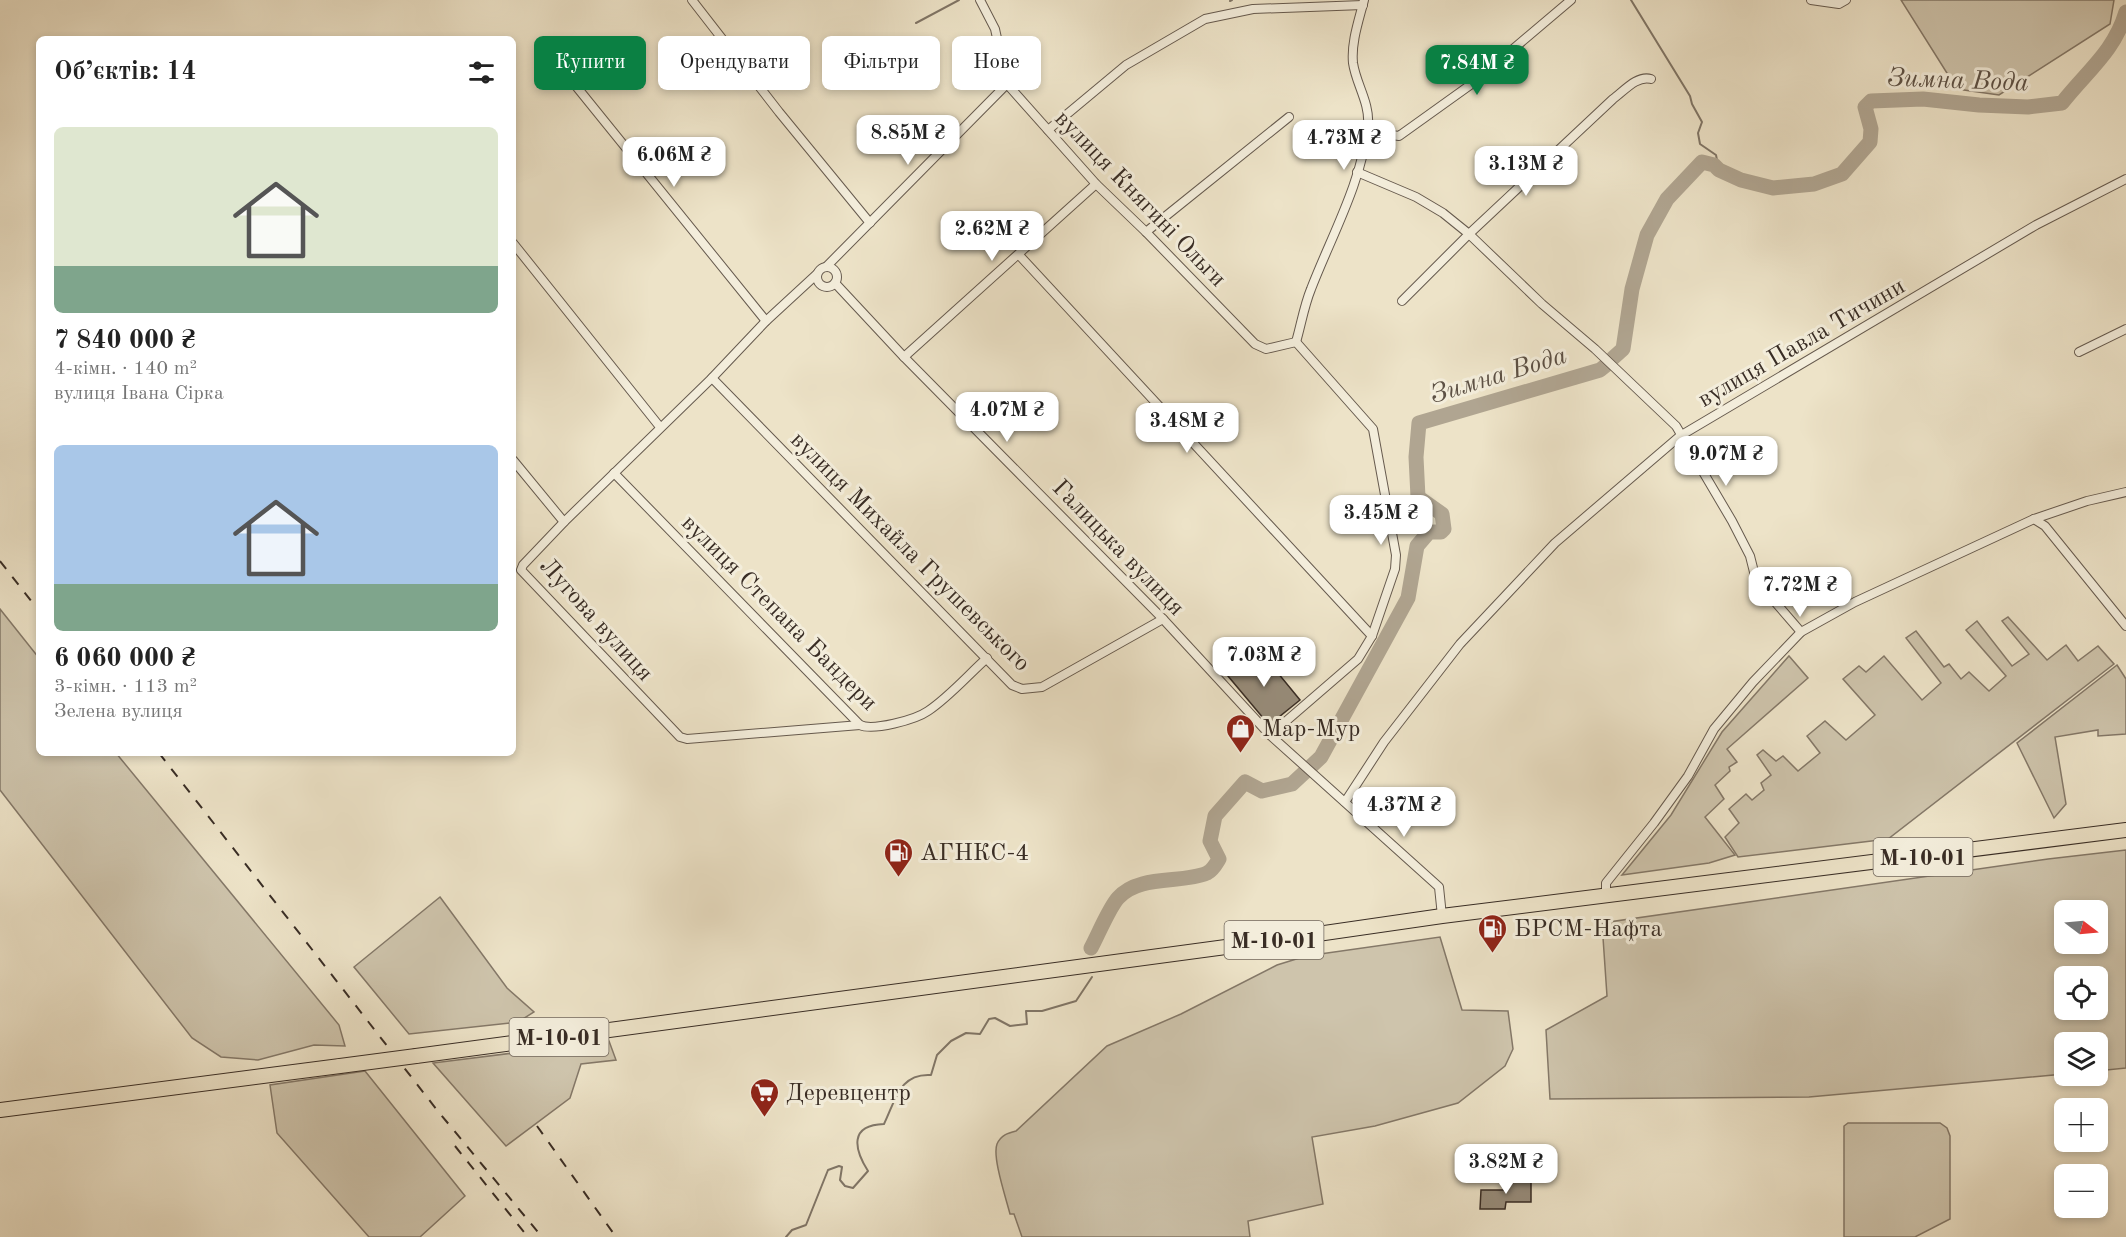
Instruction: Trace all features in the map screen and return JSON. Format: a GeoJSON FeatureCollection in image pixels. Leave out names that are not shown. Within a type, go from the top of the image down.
{"type":"FeatureCollection","features":[{"type":"Feature","properties":{"kind":"highway","name":"М-10-01"},"geometry":{"type":"LineString","coordinates":[[0,1110],[416,1056],[1442,916],[2126,830]]}},
{"type":"Feature","properties":{"kind":"street"},"geometry":{"type":"LineString","coordinates":[[692,0],[779,112],[870,223]]}},
{"type":"Feature","properties":{"kind":"street","name":"вулиця Княгині Ольги"},"geometry":{"type":"LineString","coordinates":[[980,0],[997,36]]}},
{"type":"Feature","properties":{"kind":"street"},"geometry":{"type":"LineString","coordinates":[[1368,125],[1384,134],[1399,136],[1473,83],[1571,0]]}},
{"type":"Feature","properties":{"kind":"street"},"geometry":{"type":"LineString","coordinates":[[1811,0],[1839,4],[1846,0]]}},
{"type":"Feature","properties":{"kind":"street"},"geometry":{"type":"LineString","coordinates":[[1048,130],[1126,65],[1205,19],[1253,9],[1363,2],[1354,45],[1353,64],[1367,110],[1368,125],[1357,172],[1330,247],[1310,291],[1296,342],[1373,429],[1396,555],[1393,575],[1372,636],[1358,659],[1270,735]]}},
{"type":"Feature","properties":{"kind":"street"},"geometry":{"type":"LineString","coordinates":[[1402,302],[1469,234],[1613,99],[1642,78],[1652,79]]}},
{"type":"Feature","properties":{"kind":"street"},"geometry":{"type":"LineString","coordinates":[[579,90],[766,321]]}},
{"type":"Feature","properties":{"kind":"street"},"geometry":{"type":"LineString","coordinates":[[826,267],[836,272],[835,283],[829,287],[821,285],[817,274],[1001,90]]}},
{"type":"Feature","properties":{"kind":"street","name":"вулиця Княгині Ольги"},"geometry":{"type":"LineString","coordinates":[[1012,90],[1096,184],[1255,344],[1266,349],[1296,342]]}},
{"type":"Feature","properties":{"kind":"street"},"geometry":{"type":"LineString","coordinates":[[1146,232],[1289,117]]}},
{"type":"Feature","properties":{"kind":"street"},"geometry":{"type":"LineString","coordinates":[[1357,172],[1435,207],[1469,234],[1676,426],[1737,530],[1750,556],[1756,580],[1801,632]]}},
{"type":"Feature","properties":{"kind":"street","name":"вулиця Павла Тичини"},"geometry":{"type":"LineString","coordinates":[[1345,802],[1384,742],[1460,644],[1556,543],[1680,436],[2036,225],[2126,179]]}},
{"type":"Feature","properties":{"kind":"street"},"geometry":{"type":"LineString","coordinates":[[904,357],[1096,184]]}},
{"type":"Feature","properties":{"kind":"street"},"geometry":{"type":"LineString","coordinates":[[516,247],[660,427]]}},
{"type":"Feature","properties":{"kind":"street"},"geometry":{"type":"LineString","coordinates":[[1019,255],[1372,636]]}},
{"type":"Feature","properties":{"kind":"street","name":"Лугова вулиця"},"geometry":{"type":"LineString","coordinates":[[817,274],[766,321],[712,378],[564,522],[521,570],[680,737],[687,739],[860,725]]}},
{"type":"Feature","properties":{"kind":"street","name":"Галицька вулиця"},"geometry":{"type":"LineString","coordinates":[[835,283],[904,357],[1163,619],[1270,735],[1439,887],[1442,916]]}},
{"type":"Feature","properties":{"kind":"street"},"geometry":{"type":"LineString","coordinates":[[2079,352],[2126,329]]}},
{"type":"Feature","properties":{"kind":"street","name":"вулиця Михайла Грушевського"},"geometry":{"type":"LineString","coordinates":[[712,378],[1012,685],[1022,689],[1042,687],[1163,619]]}},
{"type":"Feature","properties":{"kind":"street"},"geometry":{"type":"LineString","coordinates":[[516,464],[564,522]]}},
{"type":"Feature","properties":{"kind":"street","name":"вулиця Степана Бандери"},"geometry":{"type":"LineString","coordinates":[[614,473],[860,725],[869,728],[879,727],[926,713],[987,658]]}},
{"type":"Feature","properties":{"kind":"street"},"geometry":{"type":"LineString","coordinates":[[1606,897],[1606,883],[1681,786],[1714,729],[1753,682],[1801,632],[1855,602],[2034,519],[2087,501],[2126,492]]}},
{"type":"Feature","properties":{"kind":"street"},"geometry":{"type":"LineString","coordinates":[[2034,519],[2045,526],[2126,626]]}},
{"type":"Feature","properties":{"kind":"shaded area"},"geometry":{"type":"Polygon","coordinates":[[[1901,0],[2114,0],[2110,24],[1999,95],[1957,89],[1901,0]]]}},
{"type":"Feature","properties":{"kind":"shaded area"},"geometry":{"type":"Polygon","coordinates":[[[0,609],[36,654],[36,756],[118,756],[339,1025],[345,1046],[314,1045],[258,1060],[221,1057],[192,1038],[0,790],[0,609]]]}},
{"type":"Feature","properties":{"kind":"shaded area"},"geometry":{"type":"Polygon","coordinates":[[[2008,617],[2047,660],[2066,645],[2078,661],[2098,646],[2114,664],[1888,839],[1738,857],[1725,837],[1739,823],[1729,809],[1746,794],[1752,800],[1764,790],[1761,783],[1771,775],[1757,755],[1763,750],[1776,761],[1783,756],[1798,771],[1820,753],[1807,736],[1825,721],[1846,740],[1875,715],[1843,679],[1859,666],[1866,672],[1884,656],[1922,700],[1941,683],[1906,638],[1916,631],[1944,667],[1949,664],[1961,679],[1969,672],[1989,691],[2006,676],[1966,630],[1977,621],[2012,666],[2029,654],[2002,621],[2008,617]]]}},
{"type":"Feature","properties":{"kind":"shaded area"},"geometry":{"type":"Polygon","coordinates":[[[1789,656],[1808,678],[1727,749],[1737,762],[1729,767],[1730,771],[1715,785],[1724,799],[1705,817],[1735,855],[1709,863],[1622,875],[1671,815],[1722,732],[1789,656]]]}},
{"type":"Feature","properties":{"kind":"shaded area"},"geometry":{"type":"Polygon","coordinates":[[[2117,665],[2126,679],[2126,734],[2098,736],[2098,730],[2055,737],[2066,804],[2054,818],[2017,743],[2117,665]]]}},
{"type":"Feature","properties":{"kind":"shaded area"},"geometry":{"type":"Polygon","coordinates":[[[2126,850],[2126,1068],[2108,1070],[2108,1032],[2054,1032],[2054,1075],[1809,1097],[1550,1099],[1546,1030],[1607,996],[1602,923],[2048,859],[2126,850]]]}},
{"type":"Feature","properties":{"kind":"shaded area"},"geometry":{"type":"Polygon","coordinates":[[[440,897],[507,988],[534,1012],[518,1022],[409,1034],[354,967],[440,897]]]}},
{"type":"Feature","properties":{"kind":"shaded area"},"geometry":{"type":"Polygon","coordinates":[[[1440,937],[1462,1010],[1508,1011],[1513,1049],[1505,1066],[1458,1103],[1375,1126],[1312,1137],[1323,1204],[1248,1221],[1250,1237],[1022,1237],[1014,1214],[1010,1214],[1003,1188],[996,1158],[997,1144],[1003,1136],[1016,1131],[1107,1046],[1181,1014],[1277,965],[1306,956],[1440,937]]]}},
{"type":"Feature","properties":{"kind":"shaded area"},"geometry":{"type":"Polygon","coordinates":[[[609,1041],[616,1060],[581,1064],[570,1098],[506,1146],[433,1063],[609,1041]]]}},
{"type":"Feature","properties":{"kind":"shaded area"},"geometry":{"type":"Polygon","coordinates":[[[365,1071],[465,1196],[420,1237],[369,1237],[277,1133],[270,1085],[365,1071]]]}},
{"type":"Feature","properties":{"kind":"shaded area"},"geometry":{"type":"Polygon","coordinates":[[[1848,1123],[1940,1123],[1947,1128],[1950,1136],[1950,1219],[1915,1237],[1844,1237],[1844,1126],[1848,1123]]]}},
{"type":"Feature","properties":{"kind":"building"},"geometry":{"type":"Polygon","coordinates":[[[1259,650],[1300,700],[1269,725],[1228,676],[1259,650]]]}},
{"type":"Feature","properties":{"kind":"building"},"geometry":{"type":"Polygon","coordinates":[[[1505,1181],[1531,1181],[1531,1202],[1506,1202],[1505,1209],[1480,1209],[1481,1190],[1505,1190],[1505,1181]]]}},
{"type":"Feature","properties":{"kind":"waterway"},"geometry":{"type":"LineString","coordinates":[[916,23],[959,0]]}},
{"type":"Feature","properties":{"kind":"waterway"},"geometry":{"type":"LineString","coordinates":[[1631,0],[1690,96],[1702,122],[1698,133],[1700,144],[1716,155],[1719,170]]}},
{"type":"Feature","properties":{"kind":"waterway","name":"Зимна Вода"},"geometry":{"type":"LineString","coordinates":[[1613,358],[1623,349],[1632,289],[1647,235],[1667,199],[1702,162],[1714,165],[1719,170],[1741,180],[1773,188],[1814,184],[1842,174],[1870,142],[1871,129],[1865,107],[1871,101],[1923,99],[2028,107],[2062,103],[2107,50],[2126,12]]}},
{"type":"Feature","properties":{"kind":"waterway","name":"Зимна Вода"},"geometry":{"type":"LineString","coordinates":[[1091,948],[1111,908],[1127,890],[1149,882],[1197,876],[1213,869],[1219,859],[1210,841],[1215,816],[1245,782],[1262,791],[1292,784],[1321,757],[1408,598],[1417,546],[1429,532],[1441,532],[1444,529],[1442,514],[1418,497],[1416,457],[1419,423],[1600,370],[1605,366]]}},
{"type":"Feature","properties":{"kind":"waterway"},"geometry":{"type":"LineString","coordinates":[[786,1237],[792,1230],[806,1225],[828,1170],[842,1167],[840,1180],[845,1186],[853,1188],[868,1171],[858,1147],[860,1134],[873,1125],[884,1124],[900,1089],[912,1078],[931,1075],[937,1055],[951,1041],[966,1033],[980,1034],[989,1019],[995,1018],[1010,1026],[1027,1024],[1026,1011],[1042,1011],[1076,1001],[1092,977]]}},
{"type":"Feature","properties":{"kind":"railway"},"geometry":{"type":"LineString","coordinates":[[0,561],[36,607]]}},
{"type":"Feature","properties":{"kind":"railway"},"geometry":{"type":"LineString","coordinates":[[161,756],[437,1110],[542,1237]]}},
{"type":"Feature","properties":{"kind":"railway"},"geometry":{"type":"LineString","coordinates":[[537,1126],[616,1237]]}},
{"type":"Feature","properties":{"kind":"railway"},"geometry":{"type":"LineString","coordinates":[[455,1146],[528,1237]]}},
{"type":"Feature","properties":{"kind":"place","name":"Мар-Мур"},"geometry":{"type":"Point","coordinates":[1241,754]}},
{"type":"Feature","properties":{"kind":"place","name":"АГНКС-4"},"geometry":{"type":"Point","coordinates":[899,878]}},
{"type":"Feature","properties":{"kind":"place","name":"БРСМ-Нафта"},"geometry":{"type":"Point","coordinates":[1493,954]}},
{"type":"Feature","properties":{"kind":"place","name":"Деревцентр"},"geometry":{"type":"Point","coordinates":[765,1118]}}]}
